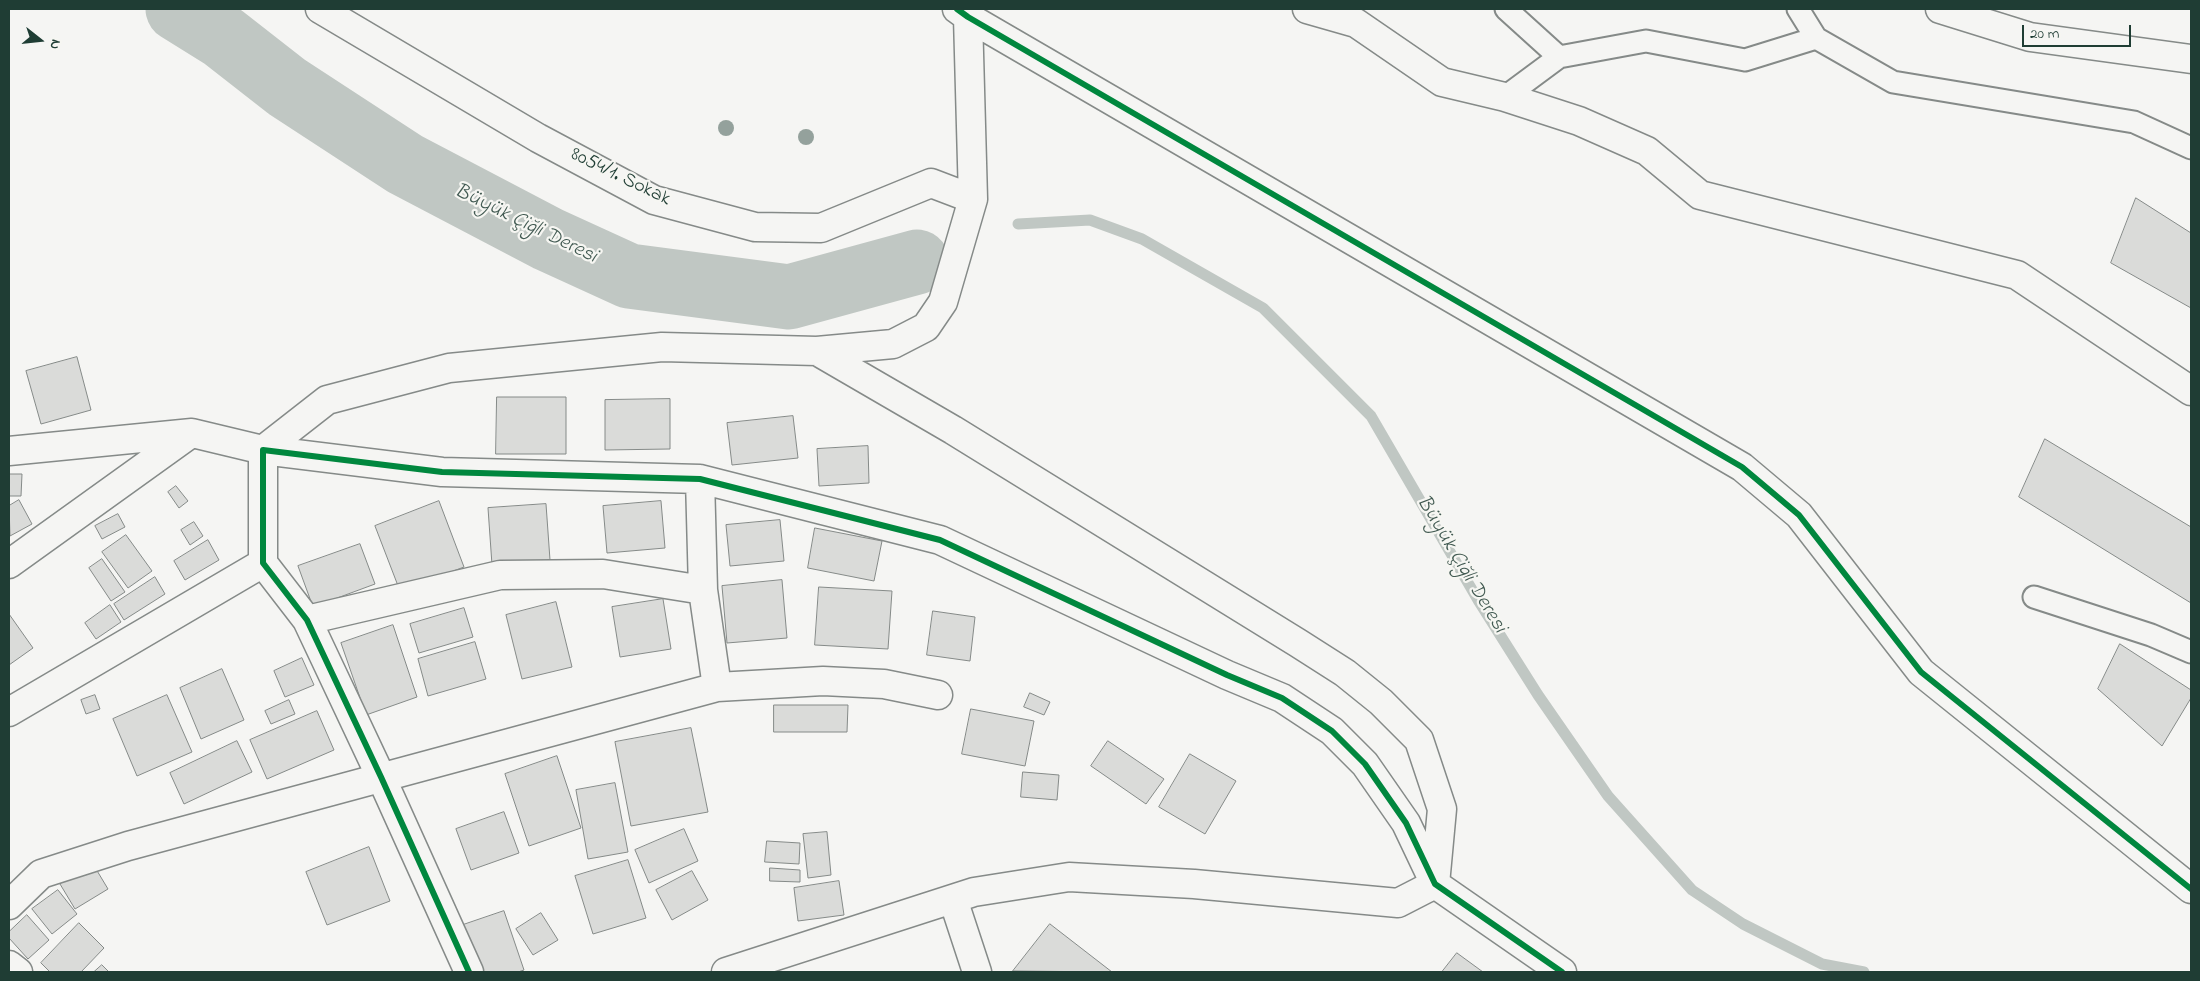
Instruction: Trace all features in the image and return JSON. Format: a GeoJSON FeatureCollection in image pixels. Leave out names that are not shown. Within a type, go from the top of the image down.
{"type":"FeatureCollection","features":[{"type":"Feature","properties":{"kind":"street","name":"8054/1. Sokak"},"geometry":{"type":"LineString","coordinates":[[320,9],[538,138],[654,200],[755,227],[821,228],[931,183],[973,199]]}},
{"type":"Feature","properties":{"kind":"street"},"geometry":{"type":"LineString","coordinates":[[1307,9],[1356,23],[1442,82],[1505,97],[1579,121],[1647,151],[1700,195],[2017,275],[2191,391]]}},
{"type":"Feature","properties":{"kind":"street"},"geometry":{"type":"LineString","coordinates":[[1940,9],[2030,37],[2191,59]]}},
{"type":"Feature","properties":{"kind":"street"},"geometry":{"type":"LineString","coordinates":[[263,450],[327,400],[449,368],[662,347],[817,351],[893,344],[926,327],[943,302],[973,199],[962,13]]}},
{"type":"Feature","properties":{"kind":"street"},"geometry":{"type":"LineString","coordinates":[[962,13],[1742,467],[1799,515],[1921,672],[2191,889]]}},
{"type":"Feature","properties":{"kind":"street"},"geometry":{"type":"LineString","coordinates":[[817,351],[961,435],[1298,642],[1345,672],[1381,702],[1419,740],[1442,809],[1435,884]]}},
{"type":"Feature","properties":{"kind":"street"},"geometry":{"type":"LineString","coordinates":[[9,564],[192,433]]}},
{"type":"Feature","properties":{"kind":"street"},"geometry":{"type":"LineString","coordinates":[[9,451],[192,433],[263,450],[442,472],[700,479],[940,540],[1227,675],[1282,698],[1332,731],[1365,764],[1406,823],[1435,884],[1562,972]]}},
{"type":"Feature","properties":{"kind":"street"},"geometry":{"type":"LineString","coordinates":[[263,450],[263,562],[307,620],[381,777],[469,972]]}},
{"type":"Feature","properties":{"kind":"street"},"geometry":{"type":"LineString","coordinates":[[700,479],[704,590],[718,687]]}},
{"type":"Feature","properties":{"kind":"street"},"geometry":{"type":"LineString","coordinates":[[9,712],[263,562]]}},
{"type":"Feature","properties":{"kind":"street"},"geometry":{"type":"LineString","coordinates":[[307,620],[500,575],[603,574],[704,590]]}},
{"type":"Feature","properties":{"kind":"street"},"geometry":{"type":"LineString","coordinates":[[9,905],[41,874],[128,846],[718,687],[823,681],[884,684],[938,695]]}},
{"type":"Feature","properties":{"kind":"street"},"geometry":{"type":"LineString","coordinates":[[726,972],[974,892],[1069,876],[1194,884],[1398,903],[1435,884]]}},
{"type":"Feature","properties":{"kind":"street"},"geometry":{"type":"LineString","coordinates":[[952,899],[977,972]]}},
{"type":"Feature","properties":{"kind":"street"},"geometry":{"type":"LineString","coordinates":[[9,965],[18,972]]}},
{"type":"Feature","properties":{"kind":"lane"},"geometry":{"type":"LineString","coordinates":[[1506,9],[1559,58]]}},
{"type":"Feature","properties":{"kind":"lane"},"geometry":{"type":"LineString","coordinates":[[1798,9],[1816,38],[1893,82],[2134,122],[2191,148]]}},
{"type":"Feature","properties":{"kind":"lane"},"geometry":{"type":"LineString","coordinates":[[1505,97],[1559,58],[1646,41],[1745,60],[1816,38]]}},
{"type":"Feature","properties":{"kind":"lane"},"geometry":{"type":"LineString","coordinates":[[2034,598],[2152,635],[2191,652]]}},
{"type":"Feature","properties":{"kind":"building"},"geometry":{"type":"Polygon","coordinates":[[[2136,198],[2191,233],[2191,308],[2111,263],[2136,198]]]}},
{"type":"Feature","properties":{"kind":"building"},"geometry":{"type":"Polygon","coordinates":[[[77,357],[91,410],[41,424],[26,371],[77,357]]]}},
{"type":"Feature","properties":{"kind":"building"},"geometry":{"type":"Polygon","coordinates":[[[497,397],[566,397],[566,454],[496,454],[497,397]]]}},
{"type":"Feature","properties":{"kind":"building"},"geometry":{"type":"Polygon","coordinates":[[[670,399],[670,449],[605,450],[605,400],[670,399]]]}},
{"type":"Feature","properties":{"kind":"building"},"geometry":{"type":"Polygon","coordinates":[[[793,416],[798,458],[732,465],[727,423],[793,416]]]}},
{"type":"Feature","properties":{"kind":"building"},"geometry":{"type":"Polygon","coordinates":[[[2045,439],[2191,527],[2191,603],[2019,497],[2045,439]]]}},
{"type":"Feature","properties":{"kind":"building"},"geometry":{"type":"Polygon","coordinates":[[[868,446],[869,483],[819,486],[817,449],[868,446]]]}},
{"type":"Feature","properties":{"kind":"building"},"geometry":{"type":"Polygon","coordinates":[[[9,474],[22,474],[21,496],[9,496],[9,474]]]}},
{"type":"Feature","properties":{"kind":"building"},"geometry":{"type":"Polygon","coordinates":[[[176,486],[188,501],[179,508],[168,492],[176,486]]]}},
{"type":"Feature","properties":{"kind":"building"},"geometry":{"type":"Polygon","coordinates":[[[19,500],[32,524],[10,536],[9,506],[19,500]]]}},
{"type":"Feature","properties":{"kind":"building"},"geometry":{"type":"Polygon","coordinates":[[[439,501],[464,567],[400,591],[375,526],[439,501]]]}},
{"type":"Feature","properties":{"kind":"building"},"geometry":{"type":"Polygon","coordinates":[[[661,501],[665,548],[607,553],[603,506],[661,501]]]}},
{"type":"Feature","properties":{"kind":"building"},"geometry":{"type":"Polygon","coordinates":[[[546,504],[550,560],[492,565],[488,508],[546,504]]]}},
{"type":"Feature","properties":{"kind":"building"},"geometry":{"type":"Polygon","coordinates":[[[118,514],[125,527],[102,539],[95,526],[118,514]]]}},
{"type":"Feature","properties":{"kind":"building"},"geometry":{"type":"Polygon","coordinates":[[[780,520],[784,561],[730,566],[726,525],[780,520]]]}},
{"type":"Feature","properties":{"kind":"building"},"geometry":{"type":"Polygon","coordinates":[[[194,522],[203,536],[190,545],[181,530],[194,522]]]}},
{"type":"Feature","properties":{"kind":"building"},"geometry":{"type":"Polygon","coordinates":[[[815,528],[882,541],[874,581],[808,568],[815,528]]]}},
{"type":"Feature","properties":{"kind":"building"},"geometry":{"type":"Polygon","coordinates":[[[126,535],[152,571],[128,588],[102,552],[126,535]]]}},
{"type":"Feature","properties":{"kind":"building"},"geometry":{"type":"Polygon","coordinates":[[[208,540],[219,560],[185,580],[174,561],[208,540]]]}},
{"type":"Feature","properties":{"kind":"building"},"geometry":{"type":"Polygon","coordinates":[[[360,544],[375,584],[313,607],[298,566],[360,544]]]}},
{"type":"Feature","properties":{"kind":"building"},"geometry":{"type":"Polygon","coordinates":[[[102,559],[125,592],[111,601],[89,568],[102,559]]]}},
{"type":"Feature","properties":{"kind":"building"},"geometry":{"type":"Polygon","coordinates":[[[155,577],[165,594],[124,620],[114,604],[155,577]]]}},
{"type":"Feature","properties":{"kind":"building"},"geometry":{"type":"Polygon","coordinates":[[[782,580],[787,638],[727,643],[722,586],[782,580]]]}},
{"type":"Feature","properties":{"kind":"building"},"geometry":{"type":"Polygon","coordinates":[[[819,587],[892,591],[888,649],[815,645],[819,587]]]}},
{"type":"Feature","properties":{"kind":"building"},"geometry":{"type":"Polygon","coordinates":[[[663,599],[671,649],[620,657],[612,607],[663,599]]]}},
{"type":"Feature","properties":{"kind":"building"},"geometry":{"type":"Polygon","coordinates":[[[556,602],[572,667],[522,679],[506,615],[556,602]]]}},
{"type":"Feature","properties":{"kind":"building"},"geometry":{"type":"Polygon","coordinates":[[[110,605],[121,622],[96,639],[85,623],[110,605]]]}},
{"type":"Feature","properties":{"kind":"building"},"geometry":{"type":"Polygon","coordinates":[[[464,608],[473,637],[419,653],[410,624],[464,608]]]}},
{"type":"Feature","properties":{"kind":"building"},"geometry":{"type":"Polygon","coordinates":[[[933,611],[975,617],[970,661],[927,655],[933,611]]]}},
{"type":"Feature","properties":{"kind":"building"},"geometry":{"type":"Polygon","coordinates":[[[9,614],[33,648],[9,665],[9,614]]]}},
{"type":"Feature","properties":{"kind":"building"},"geometry":{"type":"Polygon","coordinates":[[[393,625],[417,697],[366,715],[341,643],[393,625]]]}},
{"type":"Feature","properties":{"kind":"building"},"geometry":{"type":"Polygon","coordinates":[[[475,642],[486,679],[428,696],[418,659],[475,642]]]}},
{"type":"Feature","properties":{"kind":"building"},"geometry":{"type":"Polygon","coordinates":[[[2120,644],[2191,690],[2191,698],[2162,746],[2098,689],[2120,644]]]}},
{"type":"Feature","properties":{"kind":"building"},"geometry":{"type":"Polygon","coordinates":[[[302,658],[314,685],[285,697],[274,671],[302,658]]]}},
{"type":"Feature","properties":{"kind":"building"},"geometry":{"type":"Polygon","coordinates":[[[222,669],[244,720],[201,739],[180,688],[222,669]]]}},
{"type":"Feature","properties":{"kind":"building"},"geometry":{"type":"Polygon","coordinates":[[[1030,693],[1050,702],[1044,715],[1024,707],[1030,693]]]}},
{"type":"Feature","properties":{"kind":"building"},"geometry":{"type":"Polygon","coordinates":[[[95,695],[100,709],[86,714],[81,700],[95,695]]]}},
{"type":"Feature","properties":{"kind":"building"},"geometry":{"type":"Polygon","coordinates":[[[167,695],[192,752],[137,776],[113,719],[167,695]]]}},
{"type":"Feature","properties":{"kind":"building"},"geometry":{"type":"Polygon","coordinates":[[[289,700],[295,714],[271,724],[265,711],[289,700]]]}},
{"type":"Feature","properties":{"kind":"building"},"geometry":{"type":"Polygon","coordinates":[[[774,705],[848,705],[847,732],[774,732],[774,705]]]}},
{"type":"Feature","properties":{"kind":"building"},"geometry":{"type":"Polygon","coordinates":[[[971,709],[1034,721],[1025,766],[962,754],[971,709]]]}},
{"type":"Feature","properties":{"kind":"building"},"geometry":{"type":"Polygon","coordinates":[[[317,711],[334,750],[267,779],[250,740],[317,711]]]}},
{"type":"Feature","properties":{"kind":"building"},"geometry":{"type":"Polygon","coordinates":[[[691,728],[708,812],[631,826],[615,742],[691,728]]]}},
{"type":"Feature","properties":{"kind":"building"},"geometry":{"type":"Polygon","coordinates":[[[237,741],[252,772],[184,804],[170,773],[237,741]]]}},
{"type":"Feature","properties":{"kind":"building"},"geometry":{"type":"Polygon","coordinates":[[[1108,741],[1164,779],[1146,804],[1091,766],[1108,741]]]}},
{"type":"Feature","properties":{"kind":"building"},"geometry":{"type":"Polygon","coordinates":[[[1190,754],[1236,781],[1205,834],[1159,807],[1190,754]]]}},
{"type":"Feature","properties":{"kind":"building"},"geometry":{"type":"Polygon","coordinates":[[[557,756],[581,828],[529,846],[505,774],[557,756]]]}},
{"type":"Feature","properties":{"kind":"building"},"geometry":{"type":"Polygon","coordinates":[[[1023,772],[1059,775],[1057,800],[1021,797],[1023,772]]]}},
{"type":"Feature","properties":{"kind":"building"},"geometry":{"type":"Polygon","coordinates":[[[615,783],[628,852],[588,859],[576,790],[615,783]]]}},
{"type":"Feature","properties":{"kind":"building"},"geometry":{"type":"Polygon","coordinates":[[[504,812],[519,853],[471,870],[456,829],[504,812]]]}},
{"type":"Feature","properties":{"kind":"building"},"geometry":{"type":"Polygon","coordinates":[[[684,829],[698,861],[649,883],[635,850],[684,829]]]}},
{"type":"Feature","properties":{"kind":"building"},"geometry":{"type":"Polygon","coordinates":[[[827,832],[831,875],[808,878],[803,834],[827,832]]]}},
{"type":"Feature","properties":{"kind":"building"},"geometry":{"type":"Polygon","coordinates":[[[767,841],[800,843],[799,864],[765,862],[767,841]]]}},
{"type":"Feature","properties":{"kind":"building"},"geometry":{"type":"Polygon","coordinates":[[[369,847],[390,901],[327,925],[306,872],[369,847]]]}},
{"type":"Feature","properties":{"kind":"building"},"geometry":{"type":"Polygon","coordinates":[[[628,860],[646,918],[593,934],[575,876],[628,860]]]}},
{"type":"Feature","properties":{"kind":"building"},"geometry":{"type":"Polygon","coordinates":[[[93,864],[108,889],[75,909],[60,884],[93,864]]]}},
{"type":"Feature","properties":{"kind":"building"},"geometry":{"type":"Polygon","coordinates":[[[770,868],[800,870],[800,882],[770,881],[770,868]]]}},
{"type":"Feature","properties":{"kind":"building"},"geometry":{"type":"Polygon","coordinates":[[[692,871],[708,900],[672,920],[656,890],[692,871]]]}},
{"type":"Feature","properties":{"kind":"building"},"geometry":{"type":"Polygon","coordinates":[[[839,881],[844,915],[798,921],[794,888],[839,881]]]}},
{"type":"Feature","properties":{"kind":"building"},"geometry":{"type":"Polygon","coordinates":[[[58,890],[77,914],[52,934],[32,909],[58,890]]]}},
{"type":"Feature","properties":{"kind":"building"},"geometry":{"type":"Polygon","coordinates":[[[504,911],[524,970],[518,972],[478,972],[463,925],[504,911]]]}},
{"type":"Feature","properties":{"kind":"building"},"geometry":{"type":"Polygon","coordinates":[[[541,913],[558,940],[533,955],[516,929],[541,913]]]}},
{"type":"Feature","properties":{"kind":"building"},"geometry":{"type":"Polygon","coordinates":[[[27,915],[49,940],[28,959],[9,938],[9,932],[27,915]]]}},
{"type":"Feature","properties":{"kind":"building"},"geometry":{"type":"Polygon","coordinates":[[[79,923],[104,948],[81,972],[50,972],[41,963],[79,923]]]}},
{"type":"Feature","properties":{"kind":"building"},"geometry":{"type":"Polygon","coordinates":[[[1050,924],[1112,972],[1013,971],[1050,924]]]}},
{"type":"Feature","properties":{"kind":"building"},"geometry":{"type":"Polygon","coordinates":[[[1457,953],[1483,972],[1442,972],[1457,953]]]}},
{"type":"Feature","properties":{"kind":"building"},"geometry":{"type":"Polygon","coordinates":[[[102,965],[109,972],[94,972],[102,965]]]}},
{"type":"Feature","properties":{"kind":"waterway","name":"Büyük Çiğli Deresi"},"geometry":{"type":"LineString","coordinates":[[178,9],[223,37],[287,87],[405,164],[548,239],[629,276],[789,297],[917,262]]}},
{"type":"Feature","properties":{"kind":"waterway","name":"Büyük Çiğli Deresi"},"geometry":{"type":"LineString","coordinates":[[1018,224],[1090,220],[1142,239],[1263,308],[1371,416],[1478,600],[1538,695],[1608,796],[1692,890],[1743,924],[1822,964],[1864,972]]}},
{"type":"Feature","properties":{"kind":"cycle path"},"geometry":{"type":"LineString","coordinates":[[957,9],[1742,467],[1799,515],[1921,672],[2191,889]]}},
{"type":"Feature","properties":{"kind":"cycle path"},"geometry":{"type":"LineString","coordinates":[[469,972],[381,777],[307,620],[263,563],[263,450],[442,472],[700,479],[940,540],[1227,675],[1282,698],[1332,731],[1365,764],[1406,823],[1435,884],[1562,972]]}}]}
